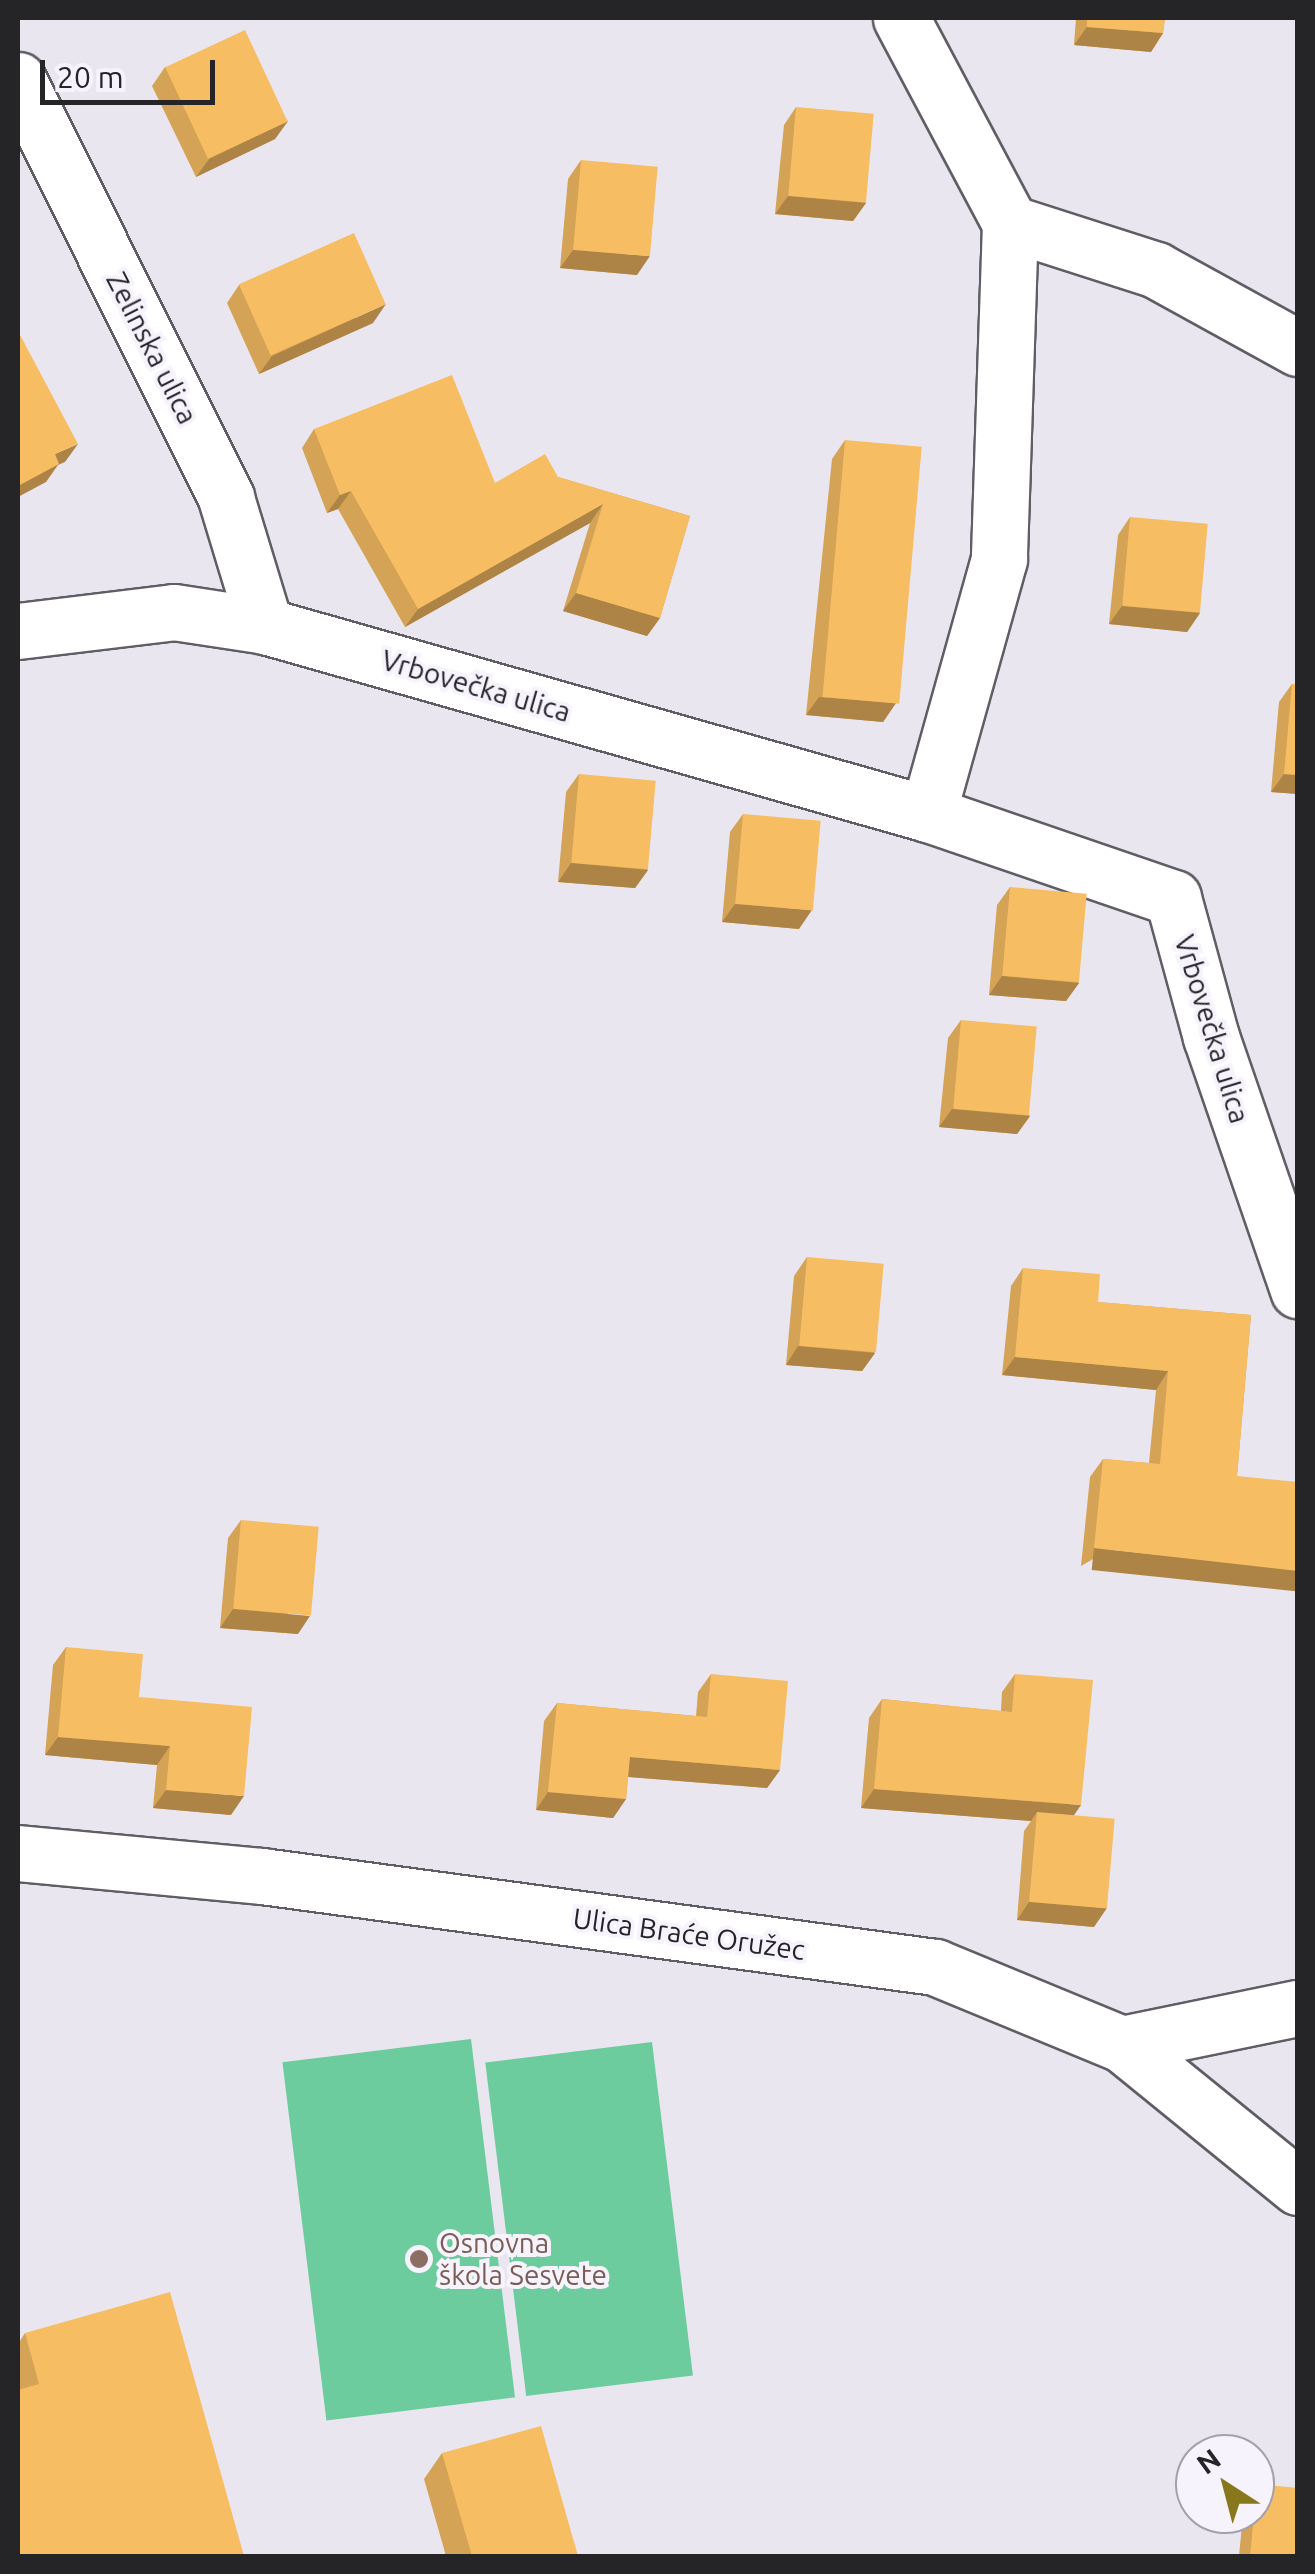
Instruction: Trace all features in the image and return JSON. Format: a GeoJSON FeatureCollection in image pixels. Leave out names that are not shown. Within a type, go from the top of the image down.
{"type":"FeatureCollection","features":[{"type":"Feature","properties":{"kind":"street"},"geometry":{"type":"LineString","coordinates":[[901,18],[1010,223],[999,559],[928,814]]}},
{"type":"Feature","properties":{"kind":"street","name":"Zelinska ulica"},"geometry":{"type":"LineString","coordinates":[[18,80],[226,498],[265,626]]}},
{"type":"Feature","properties":{"kind":"street"},"geometry":{"type":"LineString","coordinates":[[1010,223],[1156,270],[1298,348]]}},
{"type":"Feature","properties":{"kind":"street","name":"Vrbovečka ulica"},"geometry":{"type":"LineString","coordinates":[[18,631],[174,612],[265,626],[928,814],[1173,898],[1211,1036],[1298,1290]]}},
{"type":"Feature","properties":{"kind":"street","name":"Ulica Braće Oružec"},"geometry":{"type":"LineString","coordinates":[[18,1853],[262,1876],[935,1966],[1122,2044],[1298,2187]]}},
{"type":"Feature","properties":{"kind":"street"},"geometry":{"type":"LineString","coordinates":[[1122,2044],[1298,2008]]}},
{"type":"Feature","properties":{"kind":"green space"},"geometry":{"type":"Polygon","coordinates":[[[471,2039],[515,2397],[326,2420],[282,2062],[471,2039]]]}},
{"type":"Feature","properties":{"kind":"green space"},"geometry":{"type":"Polygon","coordinates":[[[652,2042],[693,2375],[526,2396],[485,2062],[652,2042]]]}},
{"type":"Feature","properties":{"kind":"building"},"geometry":{"type":"Polygon","coordinates":[[[1087,18],[1165,18],[1163,33],[1087,27],[1087,18]]]}},
{"type":"Feature","properties":{"kind":"building"},"geometry":{"type":"Polygon","coordinates":[[[245,30],[288,122],[208,159],[165,67],[245,30]]]}},
{"type":"Feature","properties":{"kind":"building"},"geometry":{"type":"Polygon","coordinates":[[[796,107],[874,114],[866,202],[788,196],[796,107]]]}},
{"type":"Feature","properties":{"kind":"building"},"geometry":{"type":"Polygon","coordinates":[[[581,160],[658,167],[650,256],[573,250],[581,160]]]}},
{"type":"Feature","properties":{"kind":"building"},"geometry":{"type":"Polygon","coordinates":[[[354,233],[386,304],[271,356],[239,284],[354,233]]]}},
{"type":"Feature","properties":{"kind":"building"},"geometry":{"type":"Polygon","coordinates":[[[18,334],[78,444],[55,454],[59,464],[18,486],[18,334]]]}},
{"type":"Feature","properties":{"kind":"building"},"geometry":{"type":"Polygon","coordinates":[[[452,375],[495,483],[545,454],[558,477],[690,516],[660,618],[576,593],[603,504],[418,609],[351,491],[340,495],[314,429],[452,375]]]}},
{"type":"Feature","properties":{"kind":"building"},"geometry":{"type":"Polygon","coordinates":[[[845,440],[922,447],[899,704],[823,697],[845,440]]]}},
{"type":"Feature","properties":{"kind":"building"},"geometry":{"type":"Polygon","coordinates":[[[1130,517],[1208,524],[1200,612],[1122,606],[1130,517]]]}},
{"type":"Feature","properties":{"kind":"building"},"geometry":{"type":"Polygon","coordinates":[[[1292,684],[1298,684],[1298,775],[1284,774],[1292,684]]]}},
{"type":"Feature","properties":{"kind":"building"},"geometry":{"type":"Polygon","coordinates":[[[579,774],[656,781],[648,869],[571,863],[579,774]]]}},
{"type":"Feature","properties":{"kind":"building"},"geometry":{"type":"Polygon","coordinates":[[[743,814],[821,821],[813,910],[735,904],[743,814]]]}},
{"type":"Feature","properties":{"kind":"building"},"geometry":{"type":"Polygon","coordinates":[[[1010,887],[1087,894],[1079,982],[1002,976],[1010,887]]]}},
{"type":"Feature","properties":{"kind":"building"},"geometry":{"type":"Polygon","coordinates":[[[961,1020],[1037,1027],[1029,1115],[953,1109],[961,1020]]]}},
{"type":"Feature","properties":{"kind":"building"},"geometry":{"type":"Polygon","coordinates":[[[807,1257],[884,1264],[876,1352],[799,1346],[807,1257]]]}},
{"type":"Feature","properties":{"kind":"building"},"geometry":{"type":"Polygon","coordinates":[[[1023,1268],[1100,1274],[1098,1302],[1251,1315],[1237,1476],[1298,1482],[1298,1571],[1094,1548],[1103,1459],[1160,1464],[1168,1371],[1015,1357],[1023,1268]]]}},
{"type":"Feature","properties":{"kind":"building"},"geometry":{"type":"Polygon","coordinates":[[[241,1520],[319,1527],[311,1615],[233,1609],[241,1520]]]}},
{"type":"Feature","properties":{"kind":"building"},"geometry":{"type":"Polygon","coordinates":[[[66,1647],[143,1654],[139,1697],[252,1707],[244,1796],[166,1790],[170,1746],[58,1737],[66,1647]]]}},
{"type":"Feature","properties":{"kind":"building"},"geometry":{"type":"Polygon","coordinates":[[[711,1674],[788,1681],[780,1770],[630,1757],[626,1799],[548,1792],[557,1703],[707,1717],[711,1674]]]}},
{"type":"Feature","properties":{"kind":"building"},"geometry":{"type":"Polygon","coordinates":[[[1015,1674],[1093,1680],[1081,1805],[874,1789],[882,1699],[1012,1712],[1015,1674]]]}},
{"type":"Feature","properties":{"kind":"building"},"geometry":{"type":"Polygon","coordinates":[[[1037,1812],[1115,1819],[1107,1908],[1029,1902],[1037,1812]]]}},
{"type":"Feature","properties":{"kind":"building"},"geometry":{"type":"Polygon","coordinates":[[[170,2292],[244,2556],[18,2556],[18,2390],[39,2384],[25,2333],[170,2292]]]}},
{"type":"Feature","properties":{"kind":"building"},"geometry":{"type":"Polygon","coordinates":[[[541,2426],[578,2556],[472,2556],[442,2453],[541,2426]]]}},
{"type":"Feature","properties":{"kind":"building"},"geometry":{"type":"Polygon","coordinates":[[[1275,2486],[1298,2488],[1298,2556],[1250,2556],[1252,2534],[1275,2534],[1275,2486]]]}},
{"type":"Feature","properties":{"kind":"place","name":"Osnovna škola Sesvete"},"geometry":{"type":"Point","coordinates":[419,2259]}}]}
